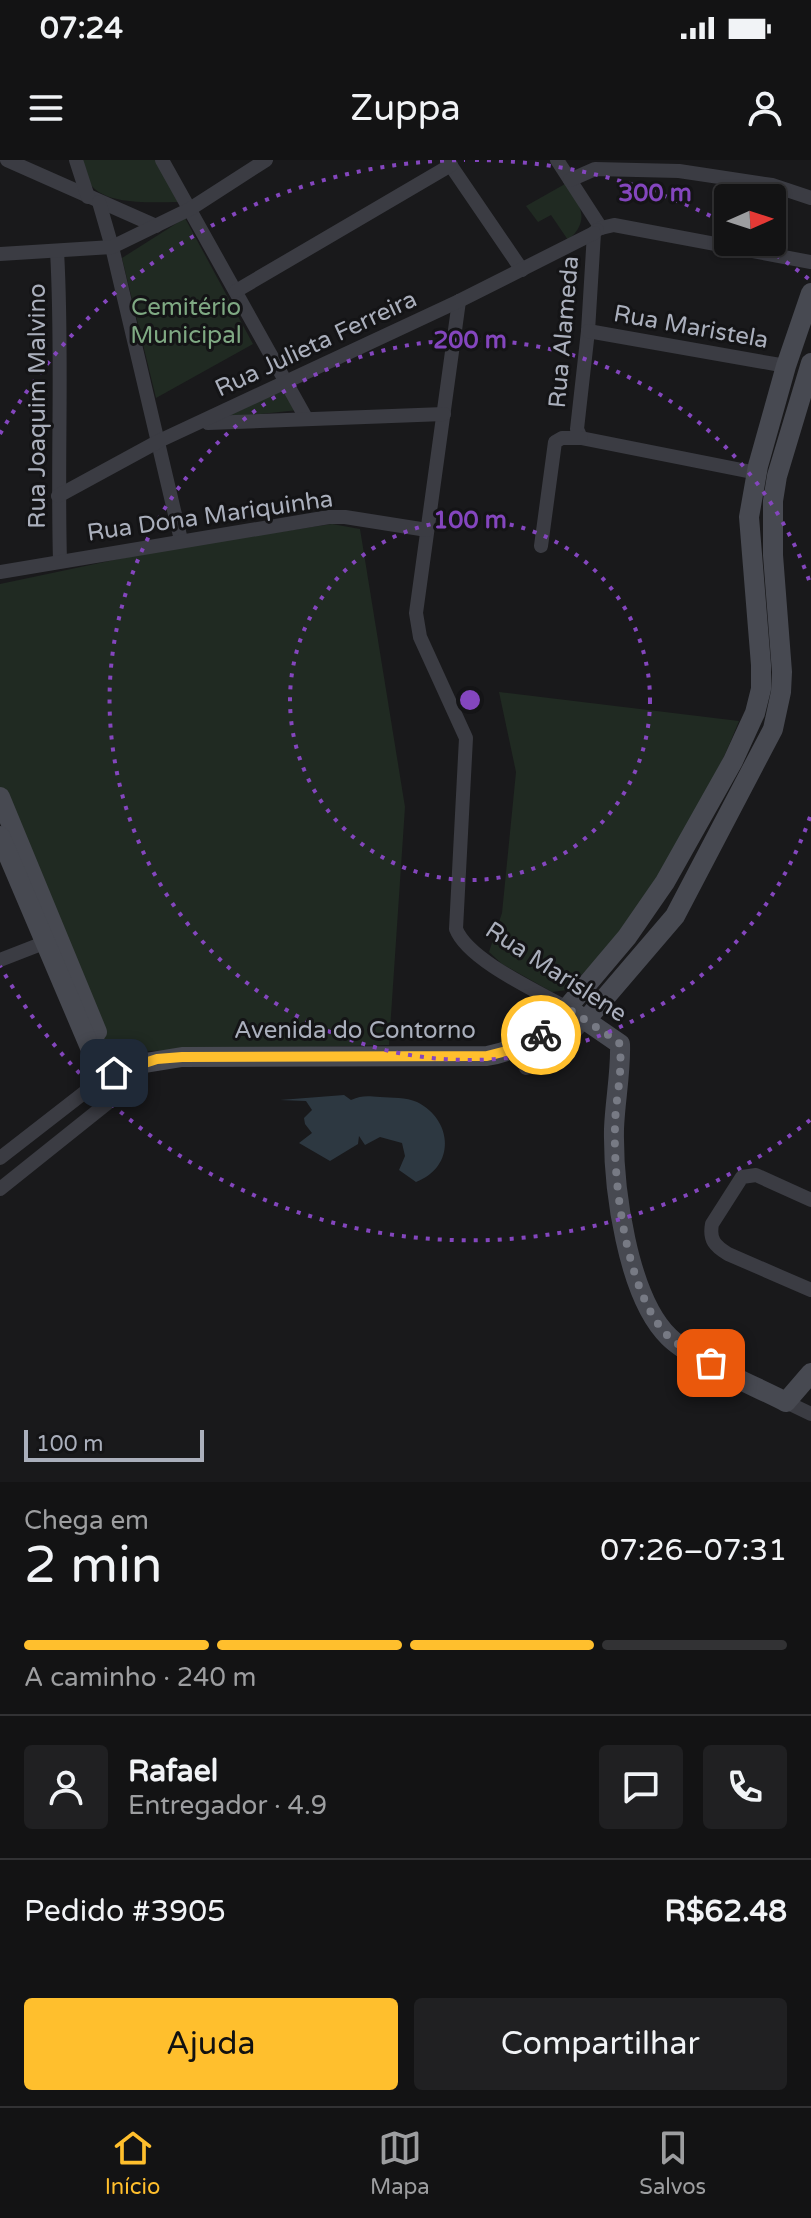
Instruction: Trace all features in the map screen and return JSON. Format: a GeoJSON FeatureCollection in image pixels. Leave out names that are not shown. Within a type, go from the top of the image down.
{"type":"FeatureCollection","features":[{"type":"Feature","properties":{"kind":"street"},"geometry":{"type":"LineString","coordinates":[[7,160],[156,226]]}},
{"type":"Feature","properties":{"kind":"street"},"geometry":{"type":"LineString","coordinates":[[76,160],[112,247],[181,540]]}},
{"type":"Feature","properties":{"kind":"street"},"geometry":{"type":"LineString","coordinates":[[162,160],[306,418]]}},
{"type":"Feature","properties":{"kind":"street"},"geometry":{"type":"LineString","coordinates":[[0,254],[112,247],[190,209],[266,160]]}},
{"type":"Feature","properties":{"kind":"street"},"geometry":{"type":"LineString","coordinates":[[557,160],[597,230],[614,225],[811,262]]}},
{"type":"Feature","properties":{"kind":"street"},"geometry":{"type":"LineString","coordinates":[[643,160],[679,171]]}},
{"type":"Feature","properties":{"kind":"street"},"geometry":{"type":"LineString","coordinates":[[236,291],[449,163],[522,270]]}},
{"type":"Feature","properties":{"kind":"street"},"geometry":{"type":"LineString","coordinates":[[570,180],[595,169],[679,171],[772,185],[811,198]]}},
{"type":"Feature","properties":{"kind":"street","name":"Rua Julieta Ferreira"},"geometry":{"type":"LineString","coordinates":[[58,496],[159,441],[459,301],[597,230]]}},
{"type":"Feature","properties":{"kind":"street","name":"Rua Alameda"},"geometry":{"type":"LineString","coordinates":[[582,439],[577,429],[597,230]]}},
{"type":"Feature","properties":{"kind":"street","name":"Rua Joaquim Malvino"},"geometry":{"type":"LineString","coordinates":[[57,251],[60,561]]}},
{"type":"Feature","properties":{"kind":"street","name":"Avenida do Contorno"},"geometry":{"type":"LineString","coordinates":[[0,1158],[109,1075],[157,1059],[487,1056],[522,1047],[541,1035],[567,1008],[627,937],[665,882],[740,748],[755,713],[761,689],[761,665],[749,517],[757,473],[786,366],[811,293]]}},
{"type":"Feature","properties":{"kind":"street","name":"Rua Marislene"},"geometry":{"type":"LineString","coordinates":[[459,301],[417,625],[463,729],[467,751],[456,929],[463,942],[498,970],[567,1008],[620,1044],[614,1145],[623,1223],[631,1261],[644,1300],[655,1320],[688,1351],[811,1414]]}},
{"type":"Feature","properties":{"kind":"street","name":"Rua Maristela"},"geometry":{"type":"LineString","coordinates":[[588,331],[786,366]]}},
{"type":"Feature","properties":{"kind":"street"},"geometry":{"type":"LineString","coordinates":[[526,1068],[562,1045],[661,936],[687,897],[765,747],[778,711],[782,672],[773,555],[773,501],[777,476],[811,363]]}},
{"type":"Feature","properties":{"kind":"street"},"geometry":{"type":"LineString","coordinates":[[200,423],[444,414]]}},
{"type":"Feature","properties":{"kind":"street"},"geometry":{"type":"LineString","coordinates":[[541,546],[556,440],[582,439],[757,473]]}},
{"type":"Feature","properties":{"kind":"street","name":"Rua Dona Mariquinha"},"geometry":{"type":"LineString","coordinates":[[0,572],[181,540],[337,517],[427,530]]}},
{"type":"Feature","properties":{"kind":"street"},"geometry":{"type":"LineString","coordinates":[[2,808],[51,941]]}},
{"type":"Feature","properties":{"kind":"street"},"geometry":{"type":"LineString","coordinates":[[0,836],[51,941],[109,1075]]}},
{"type":"Feature","properties":{"kind":"street"},"geometry":{"type":"LineString","coordinates":[[665,882],[687,897]]}},
{"type":"Feature","properties":{"kind":"street"},"geometry":{"type":"LineString","coordinates":[[0,960],[51,941]]}},
{"type":"Feature","properties":{"kind":"street"},"geometry":{"type":"LineString","coordinates":[[0,1189],[115,1097]]}},
{"type":"Feature","properties":{"kind":"street"},"geometry":{"type":"LineString","coordinates":[[811,1200],[756,1175],[742,1177],[712,1224],[712,1241],[728,1254],[811,1290]]}},
{"type":"Feature","properties":{"kind":"street"},"geometry":{"type":"LineString","coordinates":[[786,1402],[811,1373]]}},
{"type":"Feature","properties":{"kind":"green space"},"geometry":{"type":"Polygon","coordinates":[[[83,160],[155,160],[179,202],[108,197],[91,185],[83,160]]]}},
{"type":"Feature","properties":{"kind":"green space"},"geometry":{"type":"Polygon","coordinates":[[[565,184],[581,212],[579,226],[568,240],[551,215],[538,222],[526,206],[565,184]]]}},
{"type":"Feature","properties":{"kind":"green space","name":"Cemitério Municipal"},"geometry":{"type":"Polygon","coordinates":[[[185,218],[253,344],[156,398],[122,258],[185,218]]]}},
{"type":"Feature","properties":{"kind":"green space"},"geometry":{"type":"Polygon","coordinates":[[[282,390],[298,410],[224,418],[282,390]]]}},
{"type":"Feature","properties":{"kind":"green space"},"geometry":{"type":"Polygon","coordinates":[[[332,524],[360,529],[405,807],[389,1045],[149,1051],[112,1066],[0,787],[0,584],[166,549],[332,524]]]}},
{"type":"Feature","properties":{"kind":"green space"},"geometry":{"type":"Polygon","coordinates":[[[499,692],[739,721],[714,779],[651,890],[613,941],[567,990],[552,992],[502,964],[489,952],[502,913],[516,772],[499,692]]]}},
{"type":"Feature","properties":{"kind":"shaded area"},"geometry":{"type":"Polygon","coordinates":[[[344,1095],[351,1100],[368,1096],[408,1099],[429,1110],[438,1120],[445,1143],[438,1166],[416,1182],[399,1170],[405,1156],[402,1143],[380,1137],[365,1145],[359,1136],[358,1144],[330,1161],[299,1143],[312,1133],[304,1118],[312,1110],[306,1101],[280,1100],[344,1095]]]}},
{"type":"Feature","properties":{"kind":"way so far"},"geometry":{"type":"LineString","coordinates":[[541,1035],[567,1008],[619,1042],[614,1145],[623,1223],[631,1261],[644,1300],[655,1320],[688,1351],[711,1363]]}},
{"type":"Feature","properties":{"kind":"route"},"geometry":{"type":"LineString","coordinates":[[114,1073],[157,1059],[182,1057],[487,1056],[522,1047],[541,1035]]}}]}
